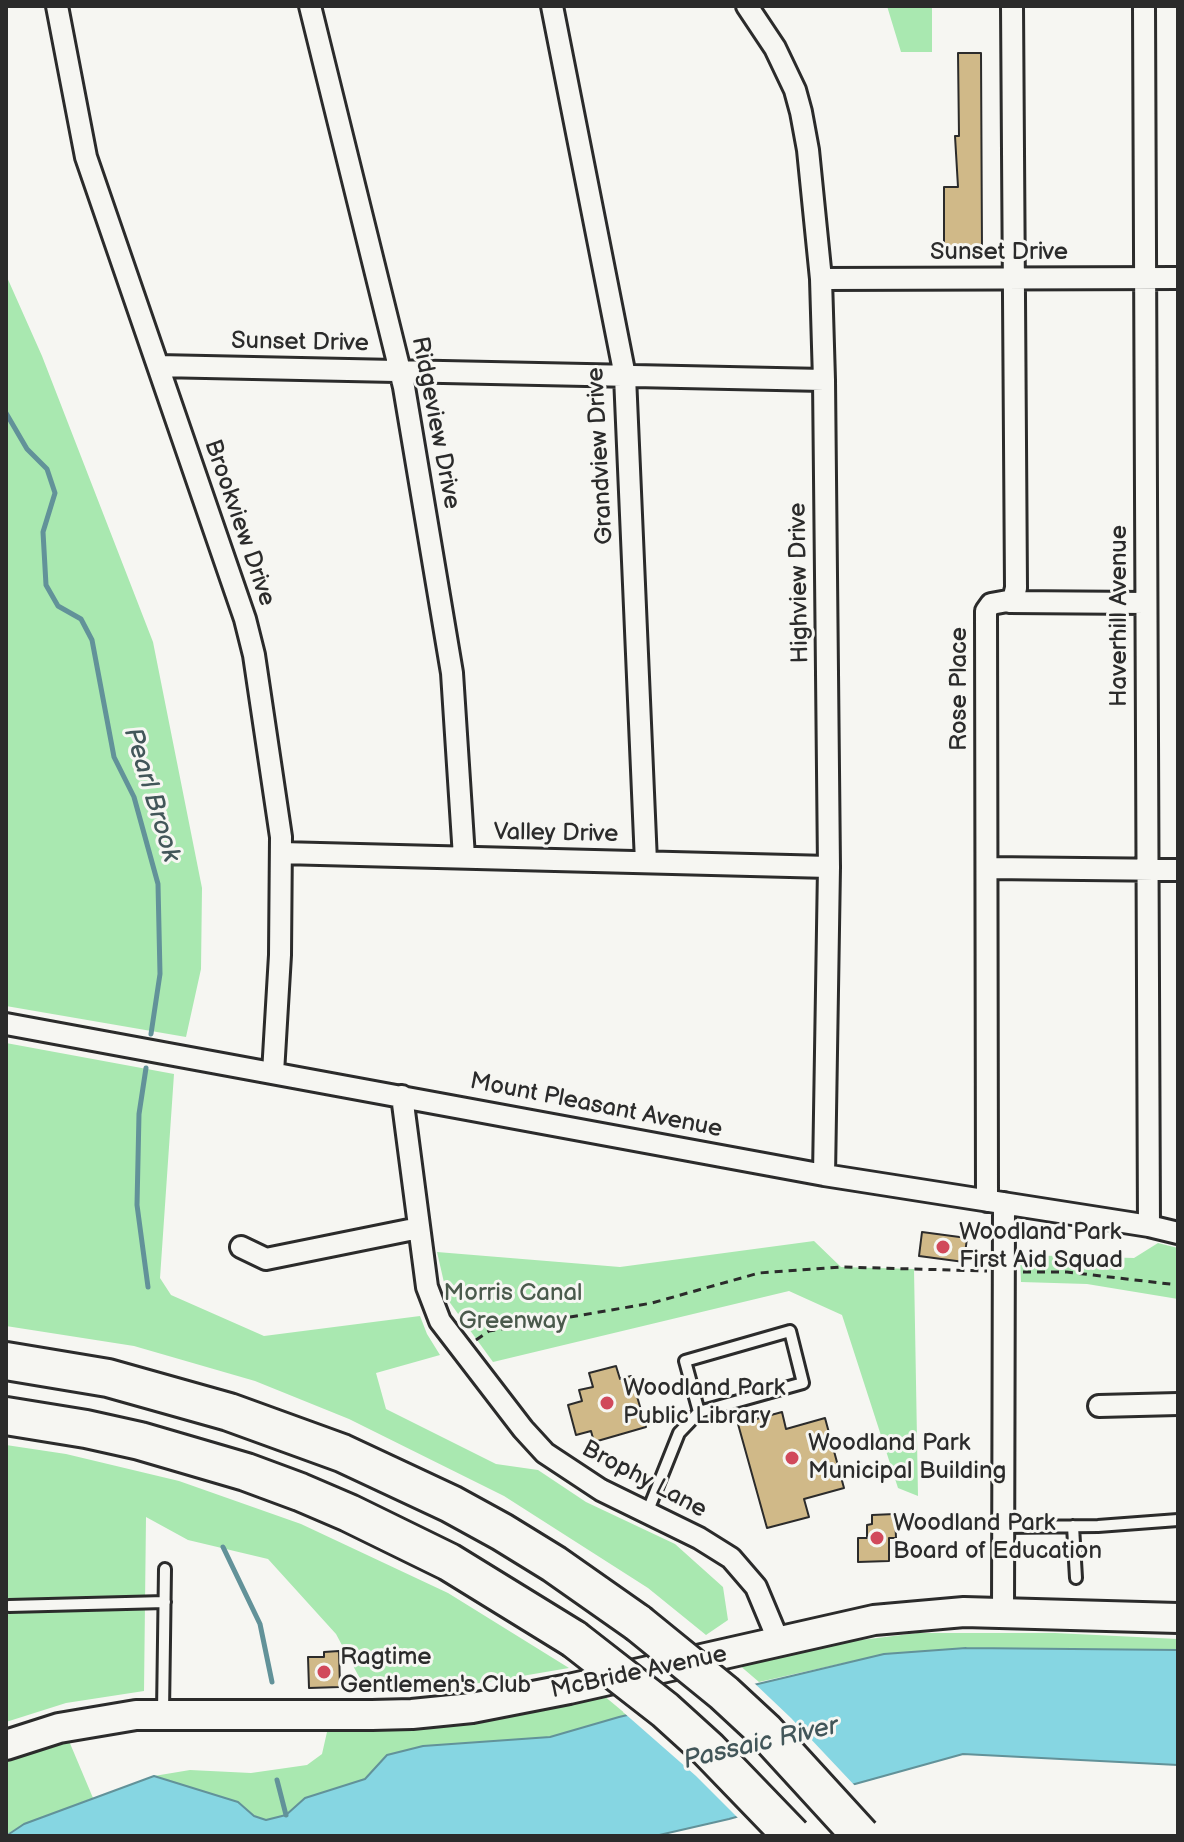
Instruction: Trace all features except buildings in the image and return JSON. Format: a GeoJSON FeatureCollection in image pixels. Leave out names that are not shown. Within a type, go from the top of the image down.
{"type":"FeatureCollection","features":[{"type":"Feature","properties":{"kind":"highway"},"geometry":{"type":"LineString","coordinates":[[6,1361],[108,1378],[229,1412],[342,1453],[437,1497],[502,1532],[638,1623],[703,1675],[765,1731],[861,1836]]}},
{"type":"Feature","properties":{"kind":"highway"},"geometry":{"type":"LineString","coordinates":[[6,1416],[140,1441],[246,1472],[375,1525],[449,1562],[574,1639],[620,1674],[697,1739],[792,1836]]}},
{"type":"Feature","properties":{"kind":"main road","name":"McBride Avenue"},"geometry":{"type":"LineString","coordinates":[[6,1745],[59,1728],[111,1718],[163,1714],[360,1716],[472,1708],[874,1620],[964,1612],[1178,1618]]}},
{"type":"Feature","properties":{"kind":"street","name":"Brookview Drive"},"geometry":{"type":"LineString","coordinates":[[57,6],[86,157],[245,619],[254,655],[281,853],[280,955],[273,1073]]}},
{"type":"Feature","properties":{"kind":"street","name":"Ridgeview Drive"},"geometry":{"type":"LineString","coordinates":[[310,6],[400,371],[452,673],[464,857]]}},
{"type":"Feature","properties":{"kind":"street","name":"Grandview Drive"},"geometry":{"type":"LineString","coordinates":[[552,6],[625,376],[646,862]]}},
{"type":"Feature","properties":{"kind":"street","name":"Highview Drive"},"geometry":{"type":"LineString","coordinates":[[747,6],[775,48],[798,101],[808,150],[821,279],[829,867],[824,1175]]}},
{"type":"Feature","properties":{"kind":"street"},"geometry":{"type":"LineString","coordinates":[[1012,6],[1016,588],[1009,602],[1146,603]]}},
{"type":"Feature","properties":{"kind":"street","name":"Haverhill Avenue"},"geometry":{"type":"LineString","coordinates":[[1144,6],[1149,1226]]}},
{"type":"Feature","properties":{"kind":"street","name":"Sunset Drive"},"geometry":{"type":"LineString","coordinates":[[821,279],[1178,278]]}},
{"type":"Feature","properties":{"kind":"street","name":"Sunset Drive"},"geometry":{"type":"LineString","coordinates":[[158,366],[824,380]]}},
{"type":"Feature","properties":{"kind":"street","name":"Rose Place"},"geometry":{"type":"LineString","coordinates":[[1003,1612],[1003,1272],[995,1202],[986,611],[991,604],[1009,602]]}},
{"type":"Feature","properties":{"kind":"street","name":"Valley Drive"},"geometry":{"type":"LineString","coordinates":[[281,853],[829,867]]}},
{"type":"Feature","properties":{"kind":"street"},"geometry":{"type":"LineString","coordinates":[[988,868],[1178,870]]}},
{"type":"Feature","properties":{"kind":"street","name":"Mount Pleasant Avenue"},"geometry":{"type":"LineString","coordinates":[[6,1024],[824,1175],[1178,1233]]}},
{"type":"Feature","properties":{"kind":"street","name":"Brophy Lane"},"geometry":{"type":"LineString","coordinates":[[402,1096],[427,1287],[440,1321],[545,1453],[580,1479],[699,1538],[731,1558],[756,1587],[779,1642]]}},
{"type":"Feature","properties":{"kind":"street"},"geometry":{"type":"LineString","coordinates":[[241,1247],[266,1259],[419,1228]]}},
{"type":"Feature","properties":{"kind":"street"},"geometry":{"type":"LineString","coordinates":[[1099,1406],[1178,1404]]}},
{"type":"Feature","properties":{"kind":"lane"},"geometry":{"type":"LineString","coordinates":[[647,1513],[679,1433],[699,1412],[803,1383],[790,1331],[685,1361],[699,1412]]}},
{"type":"Feature","properties":{"kind":"lane"},"geometry":{"type":"LineString","coordinates":[[1003,1527],[1178,1520]]}},
{"type":"Feature","properties":{"kind":"lane"},"geometry":{"type":"LineString","coordinates":[[1073,1526],[1076,1578]]}},
{"type":"Feature","properties":{"kind":"lane"},"geometry":{"type":"LineString","coordinates":[[163,1714],[165,1569]]}},
{"type":"Feature","properties":{"kind":"lane"},"geometry":{"type":"LineString","coordinates":[[9,1606],[165,1602]]}},
{"type":"Feature","properties":{"kind":"path"},"geometry":{"type":"LineString","coordinates":[[462,1351],[489,1331],[652,1303],[759,1273],[841,1267],[1067,1272],[1178,1285]]}},
{"type":"Feature","properties":{"kind":"green space"},"geometry":{"type":"Polygon","coordinates":[[[887,6],[932,6],[932,52],[901,52],[887,6]]]}},
{"type":"Feature","properties":{"kind":"green space"},"geometry":{"type":"Polygon","coordinates":[[[6,275],[42,356],[153,642],[202,888],[201,969],[186,1037],[6,1006],[6,275]]]}},
{"type":"Feature","properties":{"kind":"green space"},"geometry":{"type":"Polygon","coordinates":[[[6,1043],[174,1074],[160,1278],[171,1295],[264,1336],[420,1316],[440,1355],[376,1373],[386,1409],[496,1464],[538,1470],[586,1502],[675,1544],[723,1587],[728,1620],[706,1635],[648,1588],[504,1496],[349,1419],[255,1381],[134,1346],[6,1326],[6,1043]]]}},
{"type":"Feature","properties":{"kind":"green space","name":"Morris Canal Greenway"},"geometry":{"type":"Polygon","coordinates":[[[814,1241],[841,1267],[914,1269],[918,1496],[898,1488],[842,1315],[789,1291],[493,1362],[448,1300],[437,1252],[620,1267],[814,1241]]]}},
{"type":"Feature","properties":{"kind":"green space"},"geometry":{"type":"Polygon","coordinates":[[[1158,1243],[1178,1248],[1178,1299],[1087,1284],[1021,1282],[1020,1255],[1134,1258],[1158,1243]]]}},
{"type":"Feature","properties":{"kind":"green space"},"geometry":{"type":"Polygon","coordinates":[[[6,1445],[66,1454],[179,1481],[301,1524],[448,1593],[569,1668],[481,1683],[365,1688],[336,1634],[268,1559],[188,1540],[146,1517],[144,1691],[66,1703],[6,1722],[6,1445]]]}},
{"type":"Feature","properties":{"kind":"green space"},"geometry":{"type":"Polygon","coordinates":[[[918,1633],[1055,1633],[1178,1639],[1178,1650],[966,1648],[884,1654],[759,1682],[738,1664],[812,1646],[918,1633]]]}},
{"type":"Feature","properties":{"kind":"green space"},"geometry":{"type":"Polygon","coordinates":[[[603,1695],[627,1715],[550,1737],[423,1746],[388,1755],[365,1779],[305,1798],[286,1815],[266,1820],[254,1816],[238,1802],[154,1776],[190,1770],[251,1773],[307,1765],[322,1754],[327,1732],[473,1723],[603,1695]]]}},
{"type":"Feature","properties":{"kind":"green space"},"geometry":{"type":"Polygon","coordinates":[[[69,1741],[93,1798],[24,1824],[6,1835],[6,1758],[69,1741]]]}},
{"type":"Feature","properties":{"kind":"water","name":"Passaic River"},"geometry":{"type":"Polygon","coordinates":[[[966,1648],[1178,1650],[1178,1765],[963,1754],[729,1819],[655,1836],[6,1836],[24,1824],[154,1776],[238,1802],[254,1816],[266,1820],[286,1815],[305,1798],[365,1779],[387,1755],[423,1746],[550,1737],[619,1717],[884,1654],[966,1648]]]}},
{"type":"Feature","properties":{"kind":"pier"},"geometry":{"type":"Polygon","coordinates":[[[751,1680],[857,1788],[740,1820],[696,1776],[623,1712],[751,1680]]]}},
{"type":"Feature","properties":{"kind":"waterway","name":"Pearl Brook"},"geometry":{"type":"LineString","coordinates":[[6,413],[27,449],[47,469],[55,493],[43,532],[46,585],[58,606],[81,619],[92,640],[114,757],[134,797],[158,884],[160,974],[151,1034]]}},
{"type":"Feature","properties":{"kind":"waterway","name":"Pearl Brook"},"geometry":{"type":"LineString","coordinates":[[146,1068],[139,1114],[137,1205],[148,1287]]}},
{"type":"Feature","properties":{"kind":"waterway","name":"Pearl Brook"},"geometry":{"type":"LineString","coordinates":[[223,1547],[260,1624],[272,1682]]}},
{"type":"Feature","properties":{"kind":"waterway","name":"Pearl Brook"},"geometry":{"type":"LineString","coordinates":[[277,1780],[286,1815]]}},
{"type":"Feature","properties":{"kind":"place","name":"Woodland Park First Aid Squad"},"geometry":{"type":"Point","coordinates":[943,1247]}},
{"type":"Feature","properties":{"kind":"place","name":"Woodland Park Public Library"},"geometry":{"type":"Point","coordinates":[607,1403]}},
{"type":"Feature","properties":{"kind":"place","name":"Woodland Park Municipal Building"},"geometry":{"type":"Point","coordinates":[792,1458]}},
{"type":"Feature","properties":{"kind":"place","name":"Woodland Park Board of Education"},"geometry":{"type":"Point","coordinates":[877,1538]}},
{"type":"Feature","properties":{"kind":"place","name":"Ragtime Gentlemen's Club"},"geometry":{"type":"Point","coordinates":[324,1672]}}]}
